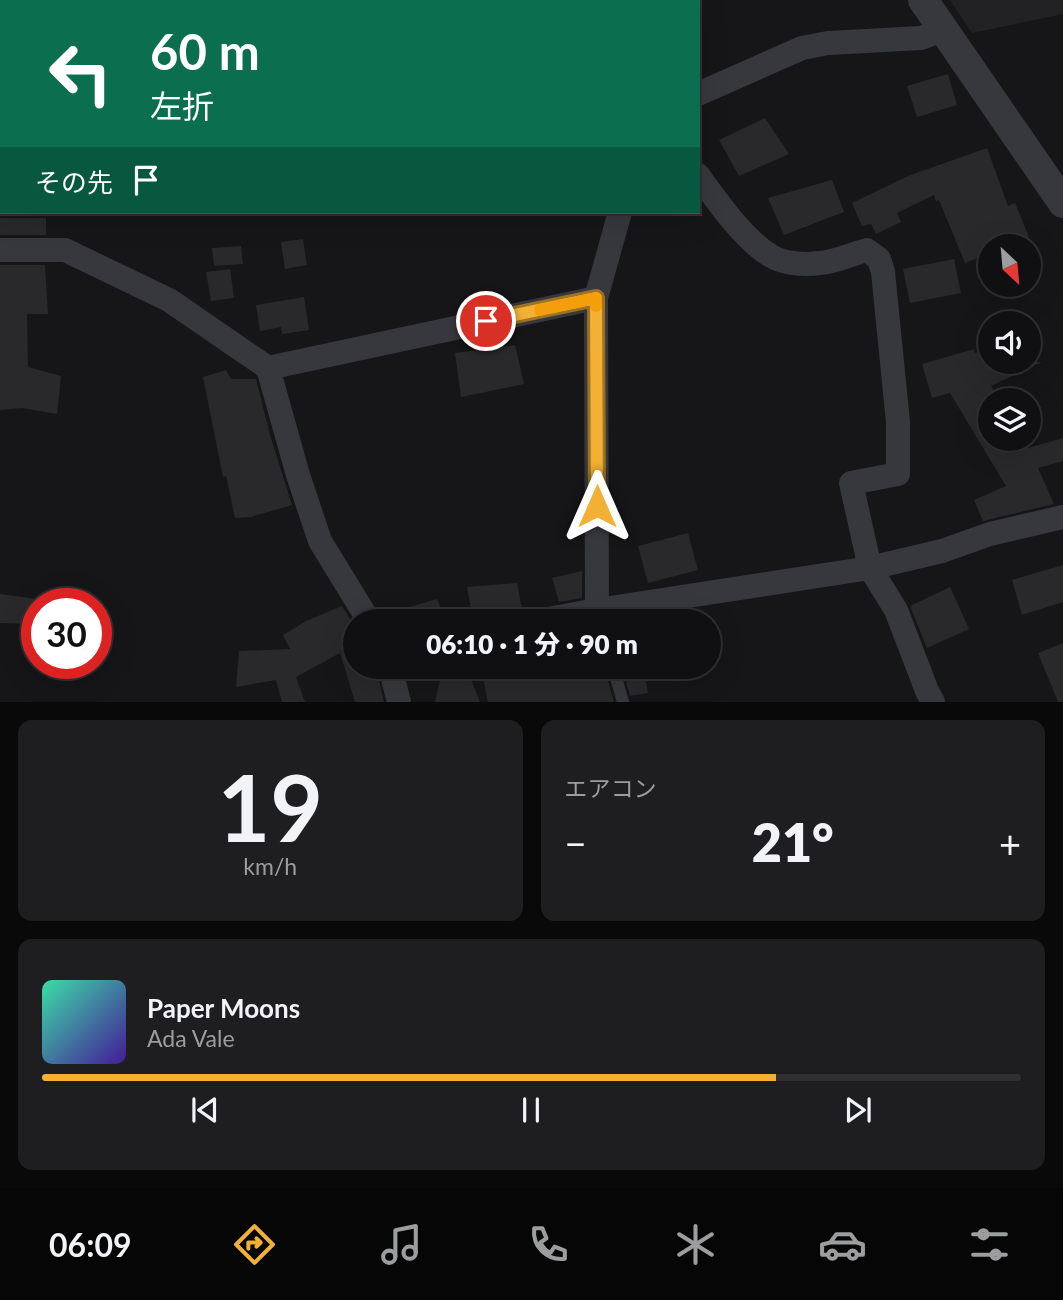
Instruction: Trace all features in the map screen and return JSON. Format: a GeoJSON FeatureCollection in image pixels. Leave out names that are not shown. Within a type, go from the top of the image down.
{"type":"FeatureCollection","features":[{"type":"Feature","properties":{"kind":"street"},"geometry":{"type":"LineString","coordinates":[[923,0],[1063,204]]}},
{"type":"Feature","properties":{"kind":"street"},"geometry":{"type":"LineString","coordinates":[[700,93],[802,48],[828,43],[921,38],[943,30]]}},
{"type":"Feature","properties":{"kind":"street"},"geometry":{"type":"LineString","coordinates":[[700,178],[748,236],[772,257],[795,263],[821,263],[867,250],[879,259],[883,272],[898,422],[898,474],[851,483],[870,568],[896,610],[926,691],[933,702]]}},
{"type":"Feature","properties":{"kind":"street"},"geometry":{"type":"LineString","coordinates":[[599,609],[596,298],[619,214]]}},
{"type":"Feature","properties":{"kind":"street"},"geometry":{"type":"LineString","coordinates":[[0,250],[65,250],[169,300],[268,368],[320,541],[362,609]]}},
{"type":"Feature","properties":{"kind":"street"},"geometry":{"type":"LineString","coordinates":[[268,368],[596,298]]}},
{"type":"Feature","properties":{"kind":"street"},"geometry":{"type":"LineString","coordinates":[[634,609],[870,568],[942,551],[989,534],[1063,517]]}},
{"type":"Feature","properties":{"kind":"street"},"geometry":{"type":"LineString","coordinates":[[393,679],[399,702]]}},
{"type":"Feature","properties":{"kind":"lane"},"geometry":{"type":"LineString","coordinates":[[616,679],[623,702]]}},
{"type":"Feature","properties":{"kind":"shaded area"},"geometry":{"type":"Polygon","coordinates":[[[950,0],[1063,0],[1063,14],[972,33],[950,0]]]}},
{"type":"Feature","properties":{"kind":"building"},"geometry":{"type":"Polygon","coordinates":[[[948,74],[957,105],[917,117],[907,86],[948,74]]]}},
{"type":"Feature","properties":{"kind":"building"},"geometry":{"type":"Polygon","coordinates":[[[765,118],[789,154],[739,176],[719,140],[765,118]]]}},
{"type":"Feature","properties":{"kind":"building"},"geometry":{"type":"Polygon","coordinates":[[[987,148],[1008,206],[1015,203],[1028,234],[978,234],[978,258],[965,263],[939,200],[936,201],[934,195],[897,213],[901,222],[876,234],[871,224],[862,226],[852,203],[908,176],[987,148]]]}},
{"type":"Feature","properties":{"kind":"building"},"geometry":{"type":"Polygon","coordinates":[[[832,180],[844,212],[784,235],[768,198],[832,180]]]}},
{"type":"Feature","properties":{"kind":"building"},"geometry":{"type":"Polygon","coordinates":[[[0,218],[46,218],[46,235],[0,235],[0,218]]]}},
{"type":"Feature","properties":{"kind":"building"},"geometry":{"type":"Polygon","coordinates":[[[303,239],[307,265],[285,269],[281,242],[303,239]]]}},
{"type":"Feature","properties":{"kind":"building"},"geometry":{"type":"Polygon","coordinates":[[[241,246],[243,264],[214,266],[212,248],[241,246]]]}},
{"type":"Feature","properties":{"kind":"building"},"geometry":{"type":"Polygon","coordinates":[[[954,259],[961,293],[910,303],[903,269],[954,259]]]}},
{"type":"Feature","properties":{"kind":"building"},"geometry":{"type":"Polygon","coordinates":[[[0,265],[45,265],[48,314],[27,314],[28,367],[61,376],[57,414],[22,408],[0,410],[0,265]]]}},
{"type":"Feature","properties":{"kind":"building"},"geometry":{"type":"Polygon","coordinates":[[[230,269],[234,298],[211,301],[206,272],[230,269]]]}},
{"type":"Feature","properties":{"kind":"building"},"geometry":{"type":"Polygon","coordinates":[[[304,297],[309,330],[282,334],[281,327],[260,331],[256,305],[304,297]]]}},
{"type":"Feature","properties":{"kind":"building"},"geometry":{"type":"Polygon","coordinates":[[[515,345],[524,384],[461,397],[455,353],[515,345]]]}},
{"type":"Feature","properties":{"kind":"building"},"geometry":{"type":"Polygon","coordinates":[[[974,349],[975,353],[978,352],[978,374],[1016,374],[991,386],[992,388],[978,388],[978,440],[950,393],[932,398],[922,364],[974,349]]]}},
{"type":"Feature","properties":{"kind":"building"},"geometry":{"type":"Polygon","coordinates":[[[226,370],[231,379],[256,379],[292,505],[251,517],[235,518],[226,476],[223,477],[203,377],[226,370]]]}},
{"type":"Feature","properties":{"kind":"building"},"geometry":{"type":"Polygon","coordinates":[[[1063,438],[1063,461],[1038,468],[1054,504],[983,521],[974,500],[1006,486],[985,451],[1041,451],[1041,444],[1063,438]]]}},
{"type":"Feature","properties":{"kind":"building"},"geometry":{"type":"Polygon","coordinates":[[[688,533],[698,570],[648,583],[638,546],[688,533]]]}},
{"type":"Feature","properties":{"kind":"building"},"geometry":{"type":"Polygon","coordinates":[[[1063,565],[1063,602],[1022,615],[1012,580],[1063,565]]]}},
{"type":"Feature","properties":{"kind":"building"},"geometry":{"type":"Polygon","coordinates":[[[582,571],[582,598],[559,602],[552,578],[582,571]]]}},
{"type":"Feature","properties":{"kind":"building"},"geometry":{"type":"Polygon","coordinates":[[[517,583],[522,609],[471,609],[467,587],[517,583]]]}},
{"type":"Feature","properties":{"kind":"building"},"geometry":{"type":"Polygon","coordinates":[[[950,587],[969,629],[927,648],[910,606],[950,587]]]}},
{"type":"Feature","properties":{"kind":"building"},"geometry":{"type":"Polygon","coordinates":[[[0,594],[21,597],[21,624],[0,623],[0,594]]]}},
{"type":"Feature","properties":{"kind":"building"},"geometry":{"type":"Polygon","coordinates":[[[437,599],[441,609],[403,609],[437,599]]]}},
{"type":"Feature","properties":{"kind":"building"},"geometry":{"type":"Polygon","coordinates":[[[342,606],[344,609],[343,663],[340,653],[296,677],[305,702],[282,702],[276,680],[236,687],[239,651],[290,649],[283,635],[306,621],[342,606]]]}},
{"type":"Feature","properties":{"kind":"building"},"geometry":{"type":"Polygon","coordinates":[[[1063,643],[1063,702],[1058,702],[1038,653],[1063,643]]]}},
{"type":"Feature","properties":{"kind":"building"},"geometry":{"type":"Polygon","coordinates":[[[348,679],[379,679],[384,702],[355,702],[348,679]]]}},
{"type":"Feature","properties":{"kind":"building"},"geometry":{"type":"Polygon","coordinates":[[[440,679],[471,679],[480,702],[435,702],[440,679]]]}},
{"type":"Feature","properties":{"kind":"building"},"geometry":{"type":"Polygon","coordinates":[[[483,679],[607,679],[614,702],[488,702],[483,679]]]}},
{"type":"Feature","properties":{"kind":"building"},"geometry":{"type":"Polygon","coordinates":[[[625,679],[645,679],[648,693],[630,696],[625,679]]]}},
{"type":"Feature","properties":{"kind":"slow traffic"},"geometry":{"type":"LineString","coordinates":[[540,310],[596,298],[596,306]]}},
{"type":"Feature","properties":{"kind":"route"},"geometry":{"type":"LineString","coordinates":[[486,321],[596,298],[597,506]]}}]}
